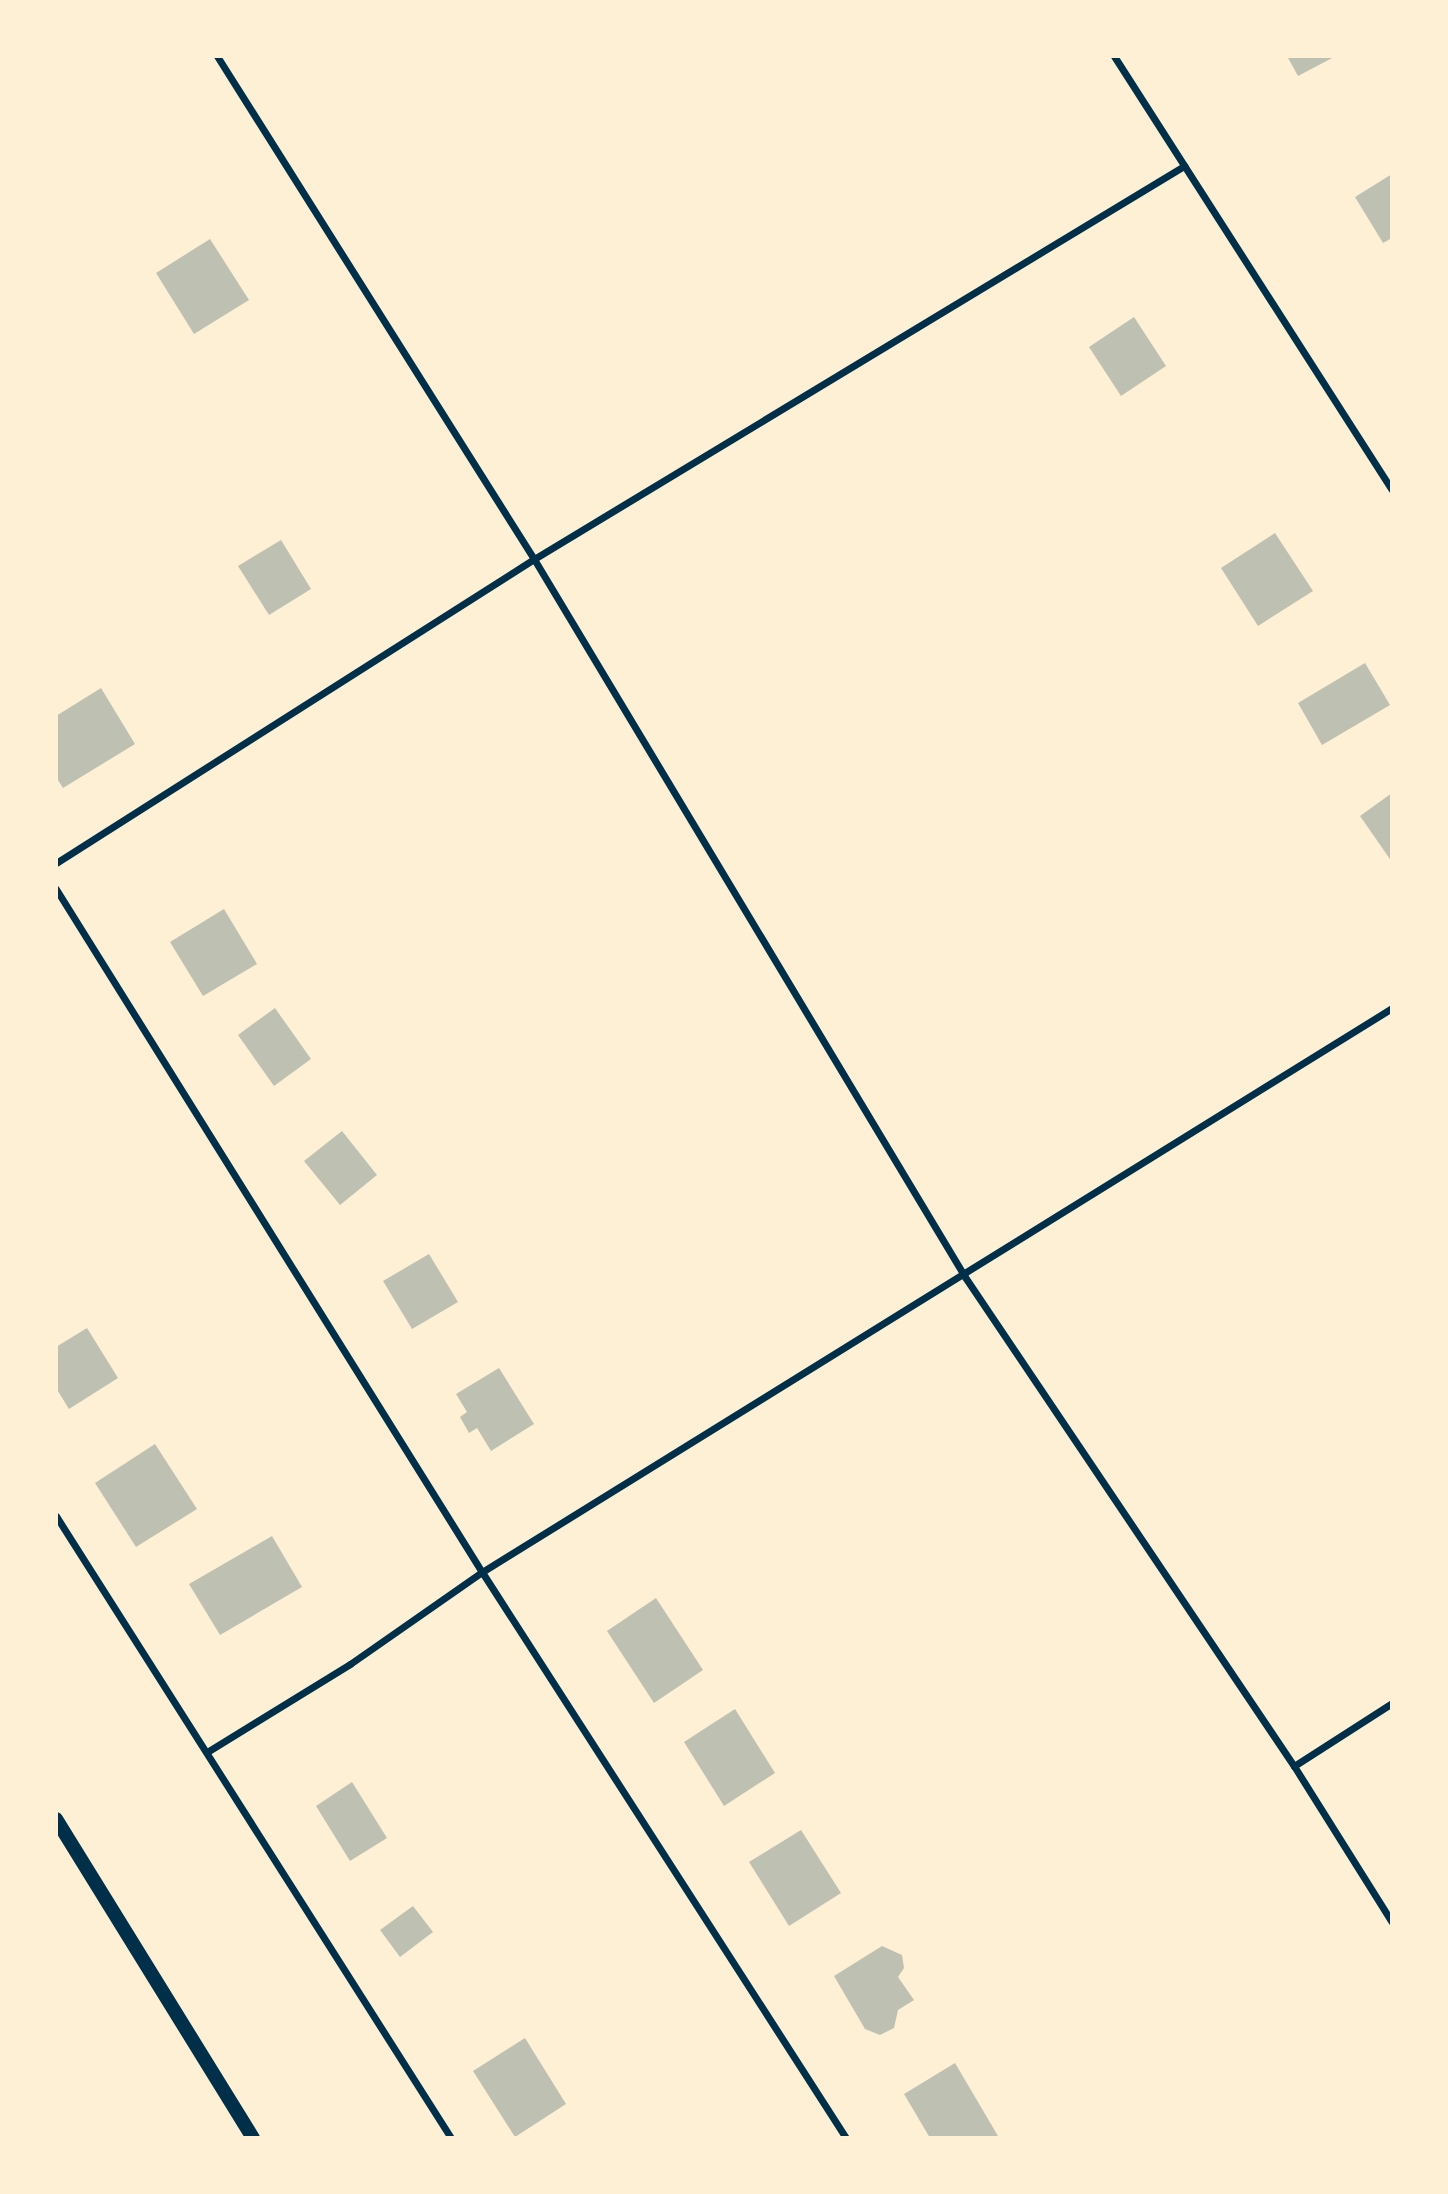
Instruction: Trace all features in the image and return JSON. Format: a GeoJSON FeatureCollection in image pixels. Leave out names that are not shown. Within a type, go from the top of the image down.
{"type":"FeatureCollection","features":[{"type":"Feature","properties":{"kind":"main road"},"geometry":{"type":"LineString","coordinates":[[56,1819],[253,2138]]}},
{"type":"Feature","properties":{"kind":"street"},"geometry":{"type":"LineString","coordinates":[[217,56],[534,559],[965,1277],[1294,1766],[1392,1922]]}},
{"type":"Feature","properties":{"kind":"street"},"geometry":{"type":"LineString","coordinates":[[1114,56],[1392,490]]}},
{"type":"Feature","properties":{"kind":"street"},"geometry":{"type":"LineString","coordinates":[[56,863],[534,559],[1184,166]]}},
{"type":"Feature","properties":{"kind":"street"},"geometry":{"type":"LineString","coordinates":[[56,890],[482,1572],[846,2138]]}},
{"type":"Feature","properties":{"kind":"street"},"geometry":{"type":"LineString","coordinates":[[207,1752],[350,1664],[482,1572],[965,1277],[1392,1008]]}},
{"type":"Feature","properties":{"kind":"street"},"geometry":{"type":"LineString","coordinates":[[56,1516],[451,2138]]}},
{"type":"Feature","properties":{"kind":"street"},"geometry":{"type":"LineString","coordinates":[[1294,1766],[1392,1703]]}},
{"type":"Feature","properties":{"kind":"building"},"geometry":{"type":"Polygon","coordinates":[[[1287,56],[1336,56],[1298,76],[1287,56]]]}},
{"type":"Feature","properties":{"kind":"building"},"geometry":{"type":"Polygon","coordinates":[[[1392,174],[1392,238],[1383,243],[1355,197],[1392,174]]]}},
{"type":"Feature","properties":{"kind":"building"},"geometry":{"type":"Polygon","coordinates":[[[210,239],[249,300],[194,334],[156,273],[210,239]]]}},
{"type":"Feature","properties":{"kind":"building"},"geometry":{"type":"Polygon","coordinates":[[[1134,317],[1166,366],[1121,396],[1089,347],[1134,317]]]}},
{"type":"Feature","properties":{"kind":"building"},"geometry":{"type":"Polygon","coordinates":[[[1275,533],[1313,591],[1258,626],[1221,568],[1275,533]]]}},
{"type":"Feature","properties":{"kind":"building"},"geometry":{"type":"Polygon","coordinates":[[[281,540],[311,589],[269,615],[238,566],[281,540]]]}},
{"type":"Feature","properties":{"kind":"building"},"geometry":{"type":"Polygon","coordinates":[[[1365,663],[1390,705],[1322,745],[1298,703],[1365,663]]]}},
{"type":"Feature","properties":{"kind":"building"},"geometry":{"type":"Polygon","coordinates":[[[101,688],[135,744],[63,788],[56,777],[56,716],[101,688]]]}},
{"type":"Feature","properties":{"kind":"building"},"geometry":{"type":"Polygon","coordinates":[[[1392,793],[1392,862],[1360,816],[1392,793]]]}},
{"type":"Feature","properties":{"kind":"building"},"geometry":{"type":"Polygon","coordinates":[[[224,909],[257,964],[203,996],[170,942],[224,909]]]}},
{"type":"Feature","properties":{"kind":"building"},"geometry":{"type":"Polygon","coordinates":[[[275,1008],[311,1059],[274,1086],[238,1035],[275,1008]]]}},
{"type":"Feature","properties":{"kind":"building"},"geometry":{"type":"Polygon","coordinates":[[[342,1131],[377,1175],[340,1205],[304,1161],[342,1131]]]}},
{"type":"Feature","properties":{"kind":"building"},"geometry":{"type":"Polygon","coordinates":[[[429,1254],[458,1302],[412,1329],[383,1281],[429,1254]]]}},
{"type":"Feature","properties":{"kind":"building"},"geometry":{"type":"Polygon","coordinates":[[[87,1328],[118,1378],[69,1409],[56,1388],[56,1347],[87,1328]]]}},
{"type":"Feature","properties":{"kind":"building"},"geometry":{"type":"Polygon","coordinates":[[[499,1368],[534,1424],[491,1451],[477,1428],[469,1433],[460,1417],[467,1412],[456,1394],[499,1368]]]}},
{"type":"Feature","properties":{"kind":"building"},"geometry":{"type":"Polygon","coordinates":[[[155,1444],[197,1509],[136,1547],[95,1483],[155,1444]]]}},
{"type":"Feature","properties":{"kind":"building"},"geometry":{"type":"Polygon","coordinates":[[[272,1536],[302,1587],[220,1635],[189,1584],[272,1536]]]}},
{"type":"Feature","properties":{"kind":"building"},"geometry":{"type":"Polygon","coordinates":[[[656,1598],[703,1670],[654,1703],[607,1631],[656,1598]]]}},
{"type":"Feature","properties":{"kind":"building"},"geometry":{"type":"Polygon","coordinates":[[[735,1709],[775,1773],[724,1806],[684,1742],[735,1709]]]}},
{"type":"Feature","properties":{"kind":"building"},"geometry":{"type":"Polygon","coordinates":[[[352,1782],[387,1838],[350,1861],[316,1806],[352,1782]]]}},
{"type":"Feature","properties":{"kind":"building"},"geometry":{"type":"Polygon","coordinates":[[[801,1830],[841,1893],[789,1926],[749,1862],[801,1830]]]}},
{"type":"Feature","properties":{"kind":"building"},"geometry":{"type":"Polygon","coordinates":[[[413,1906],[433,1932],[400,1957],[380,1930],[413,1906]]]}},
{"type":"Feature","properties":{"kind":"building"},"geometry":{"type":"Polygon","coordinates":[[[882,1946],[902,1955],[904,1968],[898,1977],[914,2000],[898,2010],[894,2028],[880,2035],[865,2029],[834,1976],[882,1946]]]}},
{"type":"Feature","properties":{"kind":"building"},"geometry":{"type":"Polygon","coordinates":[[[525,2038],[566,2104],[515,2137],[473,2071],[525,2038]]]}},
{"type":"Feature","properties":{"kind":"building"},"geometry":{"type":"Polygon","coordinates":[[[955,2063],[998,2136],[995,2138],[930,2138],[904,2094],[955,2063]]]}}]}
